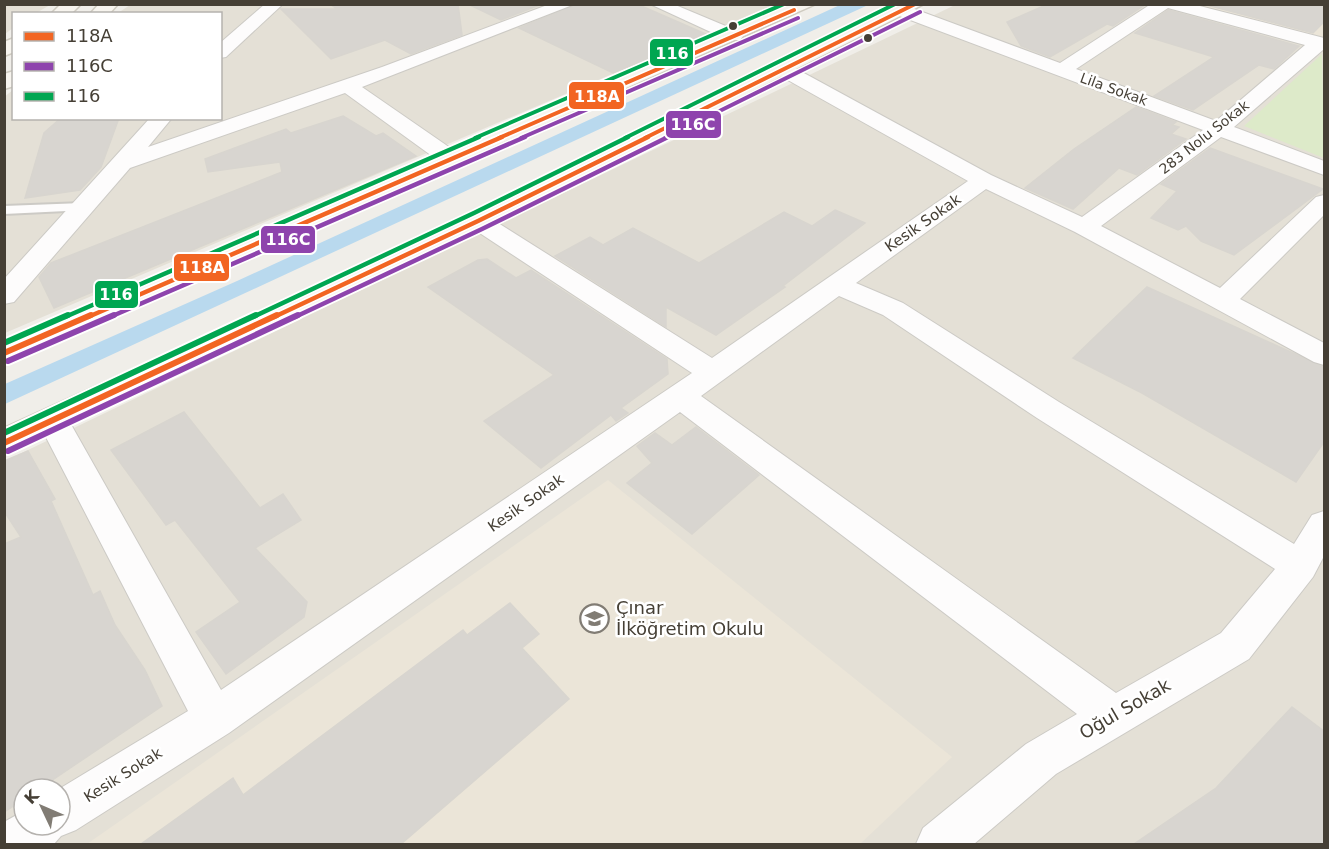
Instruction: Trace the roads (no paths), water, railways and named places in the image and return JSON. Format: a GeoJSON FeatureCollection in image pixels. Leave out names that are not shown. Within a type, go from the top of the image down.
{"type":"FeatureCollection","features":[{"type":"Feature","properties":{"kind":"main road"},"geometry":{"type":"LineString","coordinates":[[4,353],[808,4]]}},
{"type":"Feature","properties":{"kind":"main road"},"geometry":{"type":"LineString","coordinates":[[4,443],[478,221],[909,8]]}},
{"type":"Feature","properties":{"kind":"street"},"geometry":{"type":"LineString","coordinates":[[222,49],[275,4]]}},
{"type":"Feature","properties":{"kind":"street"},"geometry":{"type":"LineString","coordinates":[[122,164],[345,84],[389,71],[567,4]]}},
{"type":"Feature","properties":{"kind":"street"},"geometry":{"type":"LineString","coordinates":[[658,4],[734,36]]}},
{"type":"Feature","properties":{"kind":"street"},"geometry":{"type":"LineString","coordinates":[[1062,70],[1163,4]]}},
{"type":"Feature","properties":{"kind":"street"},"geometry":{"type":"LineString","coordinates":[[1172,4],[1322,43]]}},
{"type":"Feature","properties":{"kind":"street","name":"Lila Sokak"},"geometry":{"type":"LineString","coordinates":[[909,8],[1062,70],[1324,168]]}},
{"type":"Feature","properties":{"kind":"street","name":"283 Nolu Sokak"},"geometry":{"type":"LineString","coordinates":[[1084,227],[1220,128],[1322,43]]}},
{"type":"Feature","properties":{"kind":"street"},"geometry":{"type":"LineString","coordinates":[[784,70],[986,182],[1084,227],[1324,355]]}},
{"type":"Feature","properties":{"kind":"street"},"geometry":{"type":"LineString","coordinates":[[345,84],[451,159]]}},
{"type":"Feature","properties":{"kind":"street"},"geometry":{"type":"LineString","coordinates":[[4,296],[160,120]]}},
{"type":"Feature","properties":{"kind":"street","name":"Kesik Sokak"},"geometry":{"type":"LineString","coordinates":[[72,807],[214,719],[680,396],[835,284],[986,182]]}},
{"type":"Feature","properties":{"kind":"street"},"geometry":{"type":"LineString","coordinates":[[1224,300],[1324,202]]}},
{"type":"Feature","properties":{"kind":"street"},"geometry":{"type":"LineString","coordinates":[[478,221],[712,372]]}},
{"type":"Feature","properties":{"kind":"street"},"geometry":{"type":"LineString","coordinates":[[835,284],[893,309],[1048,410],[1300,566]]}},
{"type":"Feature","properties":{"kind":"street"},"geometry":{"type":"LineString","coordinates":[[680,396],[1112,715]]}},
{"type":"Feature","properties":{"kind":"street"},"geometry":{"type":"LineString","coordinates":[[53,420],[214,719]]}},
{"type":"Feature","properties":{"kind":"street","name":"Oğul Sokak"},"geometry":{"type":"LineString","coordinates":[[939,844],[1041,759],[1112,715],[1235,646],[1300,566],[1324,525]]}},
{"type":"Feature","properties":{"kind":"lane"},"geometry":{"type":"LineString","coordinates":[[4,210],[83,207]]}},
{"type":"Feature","properties":{"kind":"water"},"geometry":{"type":"Polygon","coordinates":[[[842,4],[868,5],[5,404],[5,384],[237,281],[842,4]]]}},
{"type":"Feature","properties":{"kind":"place","name":"Çınar İlköğretim Okulu"},"geometry":{"type":"Point","coordinates":[595,618]}}]}
